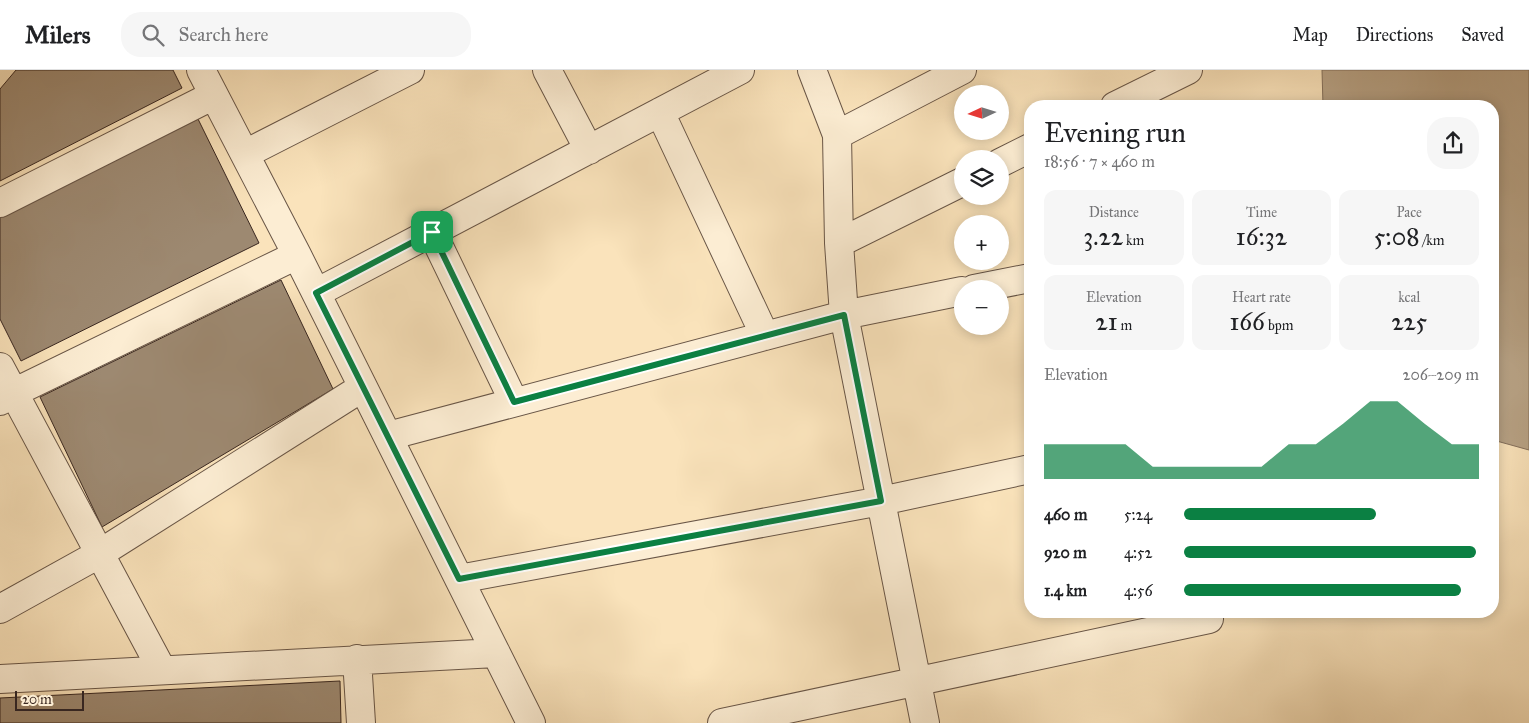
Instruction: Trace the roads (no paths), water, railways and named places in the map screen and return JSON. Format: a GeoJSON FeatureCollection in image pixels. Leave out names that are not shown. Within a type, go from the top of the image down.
{"type":"FeatureCollection","features":[{"type":"Feature","properties":{"kind":"street"},"geometry":{"type":"LineString","coordinates":[[201,70],[297,255],[531,723]]}},
{"type":"Feature","properties":{"kind":"street"},"geometry":{"type":"LineString","coordinates":[[245,154],[410,70]]}},
{"type":"Feature","properties":{"kind":"street"},"geometry":{"type":"LineString","coordinates":[[547,70],[589,150]]}},
{"type":"Feature","properties":{"kind":"street"},"geometry":{"type":"LineString","coordinates":[[316,293],[740,70]]}},
{"type":"Feature","properties":{"kind":"street"},"geometry":{"type":"LineString","coordinates":[[812,70],[837,135],[839,243],[844,315],[925,723]]}},
{"type":"Feature","properties":{"kind":"street"},"geometry":{"type":"LineString","coordinates":[[837,135],[962,70]]}},
{"type":"Feature","properties":{"kind":"street"},"geometry":{"type":"LineString","coordinates":[[1122,100],[1144,80],[1188,70]]}},
{"type":"Feature","properties":{"kind":"street"},"geometry":{"type":"LineString","coordinates":[[0,203],[214,95]]}},
{"type":"Feature","properties":{"kind":"street"},"geometry":{"type":"LineString","coordinates":[[660,112],[765,336]]}},
{"type":"Feature","properties":{"kind":"street"},"geometry":{"type":"LineString","coordinates":[[1009,158],[1024,151]]}},
{"type":"Feature","properties":{"kind":"street"},"geometry":{"type":"LineString","coordinates":[[839,243],[954,186]]}},
{"type":"Feature","properties":{"kind":"street"},"geometry":{"type":"LineString","coordinates":[[432,232],[514,402]]}},
{"type":"Feature","properties":{"kind":"street"},"geometry":{"type":"LineString","coordinates":[[6,397],[297,255]]}},
{"type":"Feature","properties":{"kind":"street"},"geometry":{"type":"LineString","coordinates":[[1009,282],[1024,279]]}},
{"type":"Feature","properties":{"kind":"street"},"geometry":{"type":"LineString","coordinates":[[388,436],[844,315],[954,293]]}},
{"type":"Feature","properties":{"kind":"street"},"geometry":{"type":"LineString","coordinates":[[0,367],[6,397],[99,554],[162,670]]}},
{"type":"Feature","properties":{"kind":"street"},"geometry":{"type":"LineString","coordinates":[[0,609],[99,554],[363,387]]}},
{"type":"Feature","properties":{"kind":"street"},"geometry":{"type":"LineString","coordinates":[[459,579],[881,501],[1024,470]]}},
{"type":"Feature","properties":{"kind":"street"},"geometry":{"type":"LineString","coordinates":[[722,723],[1209,619]]}},
{"type":"Feature","properties":{"kind":"street"},"geometry":{"type":"LineString","coordinates":[[0,679],[496,653]]}},
{"type":"Feature","properties":{"kind":"street"},"geometry":{"type":"LineString","coordinates":[[357,659],[361,723]]}}]}
